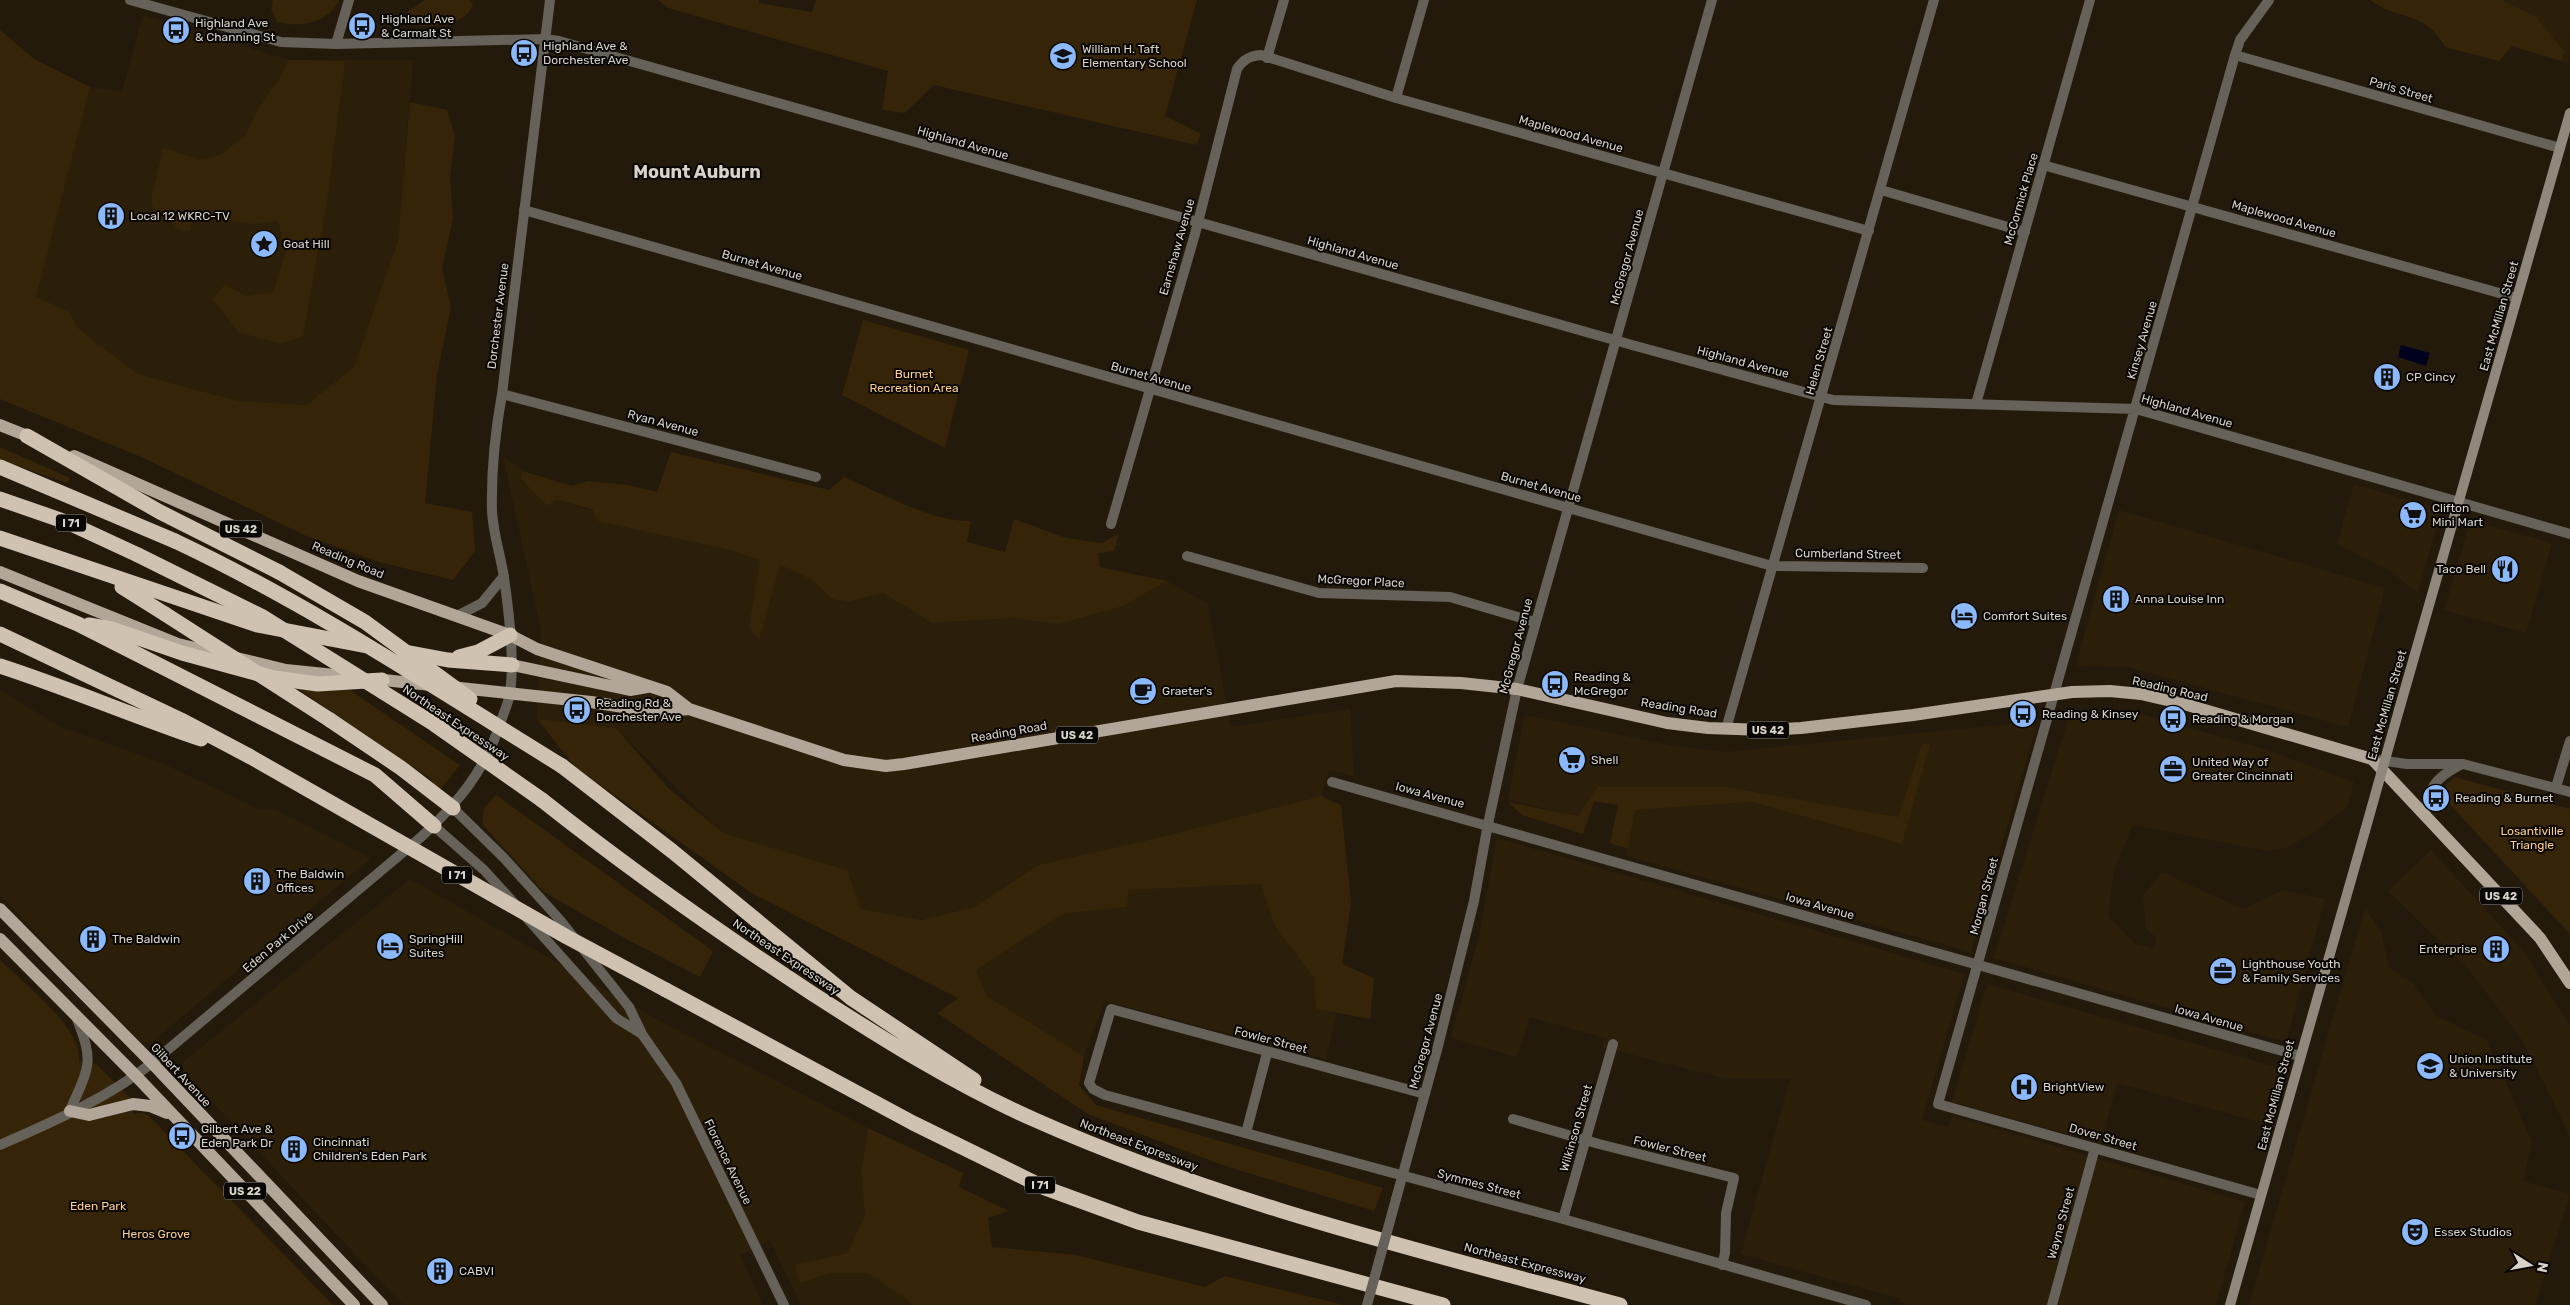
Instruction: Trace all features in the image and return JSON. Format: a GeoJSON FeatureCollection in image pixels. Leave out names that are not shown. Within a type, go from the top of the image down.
{"type":"FeatureCollection","features":[{"type":"Feature","properties":{"kind":"highway"},"geometry":{"type":"LineString","coordinates":[[27,436],[160,512],[279,572],[365,622],[562,766],[672,851],[852,998],[1031,1118]]}},
{"type":"Feature","properties":{"kind":"highway"},"geometry":{"type":"LineString","coordinates":[[0,467],[175,541],[235,569],[305,607],[562,766]]}},
{"type":"Feature","properties":{"kind":"highway","name":"Northeast Expressway"},"geometry":{"type":"LineString","coordinates":[[0,499],[69,523],[263,617],[434,724],[542,800],[665,893],[844,1014],[946,1075],[1031,1118],[1137,1162],[1260,1205],[1620,1305]]}},
{"type":"Feature","properties":{"kind":"highway"},"geometry":{"type":"LineString","coordinates":[[0,538],[102,575],[257,625],[315,638],[448,660],[512,665]]}},
{"type":"Feature","properties":{"kind":"highway"},"geometry":{"type":"LineString","coordinates":[[102,575],[330,720],[401,768],[453,808]]}},
{"type":"Feature","properties":{"kind":"highway"},"geometry":{"type":"LineString","coordinates":[[0,591],[78,624],[375,775],[434,826]]}},
{"type":"Feature","properties":{"kind":"highway"},"geometry":{"type":"LineString","coordinates":[[78,624],[112,629],[182,654],[274,678],[318,684],[382,680]]}},
{"type":"Feature","properties":{"kind":"highway","name":"I 71"},"geometry":{"type":"LineString","coordinates":[[0,634],[181,720],[249,756],[567,937],[872,1102],[1045,1188],[1138,1222],[1443,1305]]}},
{"type":"Feature","properties":{"kind":"highway"},"geometry":{"type":"LineString","coordinates":[[448,660],[478,652],[510,635]]}},
{"type":"Feature","properties":{"kind":"highway"},"geometry":{"type":"LineString","coordinates":[[0,666],[249,756]]}},
{"type":"Feature","properties":{"kind":"main road","name":"East McMillan Street"},"geometry":{"type":"LineString","coordinates":[[2230,1305],[2570,113]]}},
{"type":"Feature","properties":{"kind":"main road","name":"Reading Road"},"geometry":{"type":"LineString","coordinates":[[0,425],[358,581],[510,635],[536,648],[667,692],[689,709],[844,760],[886,766],[1396,681],[1461,682],[1517,689],[1667,722],[1726,729],[1800,728],[2072,692],[2110,691],[2141,694],[2184,704],[2372,759]]}},
{"type":"Feature","properties":{"kind":"main road","name":"Reading Road"},"geometry":{"type":"LineString","coordinates":[[0,572],[178,644],[286,670],[510,693],[656,712],[689,709]]}},
{"type":"Feature","properties":{"kind":"main road"},"geometry":{"type":"LineString","coordinates":[[512,665],[630,690],[649,686]]}},
{"type":"Feature","properties":{"kind":"main road","name":"US 42"},"geometry":{"type":"LineString","coordinates":[[2372,759],[2540,938],[2570,983]]}},
{"type":"Feature","properties":{"kind":"main road","name":"Gilbert Avenue"},"geometry":{"type":"LineString","coordinates":[[0,909],[152,1063],[382,1305]]}},
{"type":"Feature","properties":{"kind":"main road","name":"US 22"},"geometry":{"type":"LineString","coordinates":[[0,939],[136,1076],[354,1305]]}},
{"type":"Feature","properties":{"kind":"main road"},"geometry":{"type":"LineString","coordinates":[[70,1111],[89,1114],[133,1104],[150,1106],[172,1115]]}},
{"type":"Feature","properties":{"kind":"street"},"geometry":{"type":"LineString","coordinates":[[336,44],[349,0]]}},
{"type":"Feature","properties":{"kind":"street","name":"Dorchester Avenue"},"geometry":{"type":"LineString","coordinates":[[510,635],[504,576],[492,512],[494,439],[502,394],[550,0]]}},
{"type":"Feature","properties":{"kind":"street"},"geometry":{"type":"LineString","coordinates":[[1268,58],[1284,0]]}},
{"type":"Feature","properties":{"kind":"street"},"geometry":{"type":"LineString","coordinates":[[1396,98],[1424,0]]}},
{"type":"Feature","properties":{"kind":"street","name":"McGregor Avenue"},"geometry":{"type":"LineString","coordinates":[[1368,1305],[1425,1094],[1474,901],[1488,824],[1517,689],[1712,0]]}},
{"type":"Feature","properties":{"kind":"street","name":"Helen Street"},"geometry":{"type":"LineString","coordinates":[[1726,729],[1934,0]]}},
{"type":"Feature","properties":{"kind":"street","name":"McCormick Place"},"geometry":{"type":"LineString","coordinates":[[1976,404],[2090,0]]}},
{"type":"Feature","properties":{"kind":"street","name":"Kinsey Avenue"},"geometry":{"type":"LineString","coordinates":[[2054,695],[2194,206],[2235,55],[2240,40],[2269,0]]}},
{"type":"Feature","properties":{"kind":"street","name":"Highland Avenue"},"geometry":{"type":"LineString","coordinates":[[137,1],[281,42],[336,44],[545,39],[1833,400],[2136,409],[2570,534]]}},
{"type":"Feature","properties":{"kind":"street","name":"Earnshaw Avenue"},"geometry":{"type":"LineString","coordinates":[[1111,524],[1198,222],[1237,69],[1247,58],[1260,55],[1268,58]]}},
{"type":"Feature","properties":{"kind":"street","name":"Paris Street"},"geometry":{"type":"LineString","coordinates":[[2235,55],[2560,148]]}},
{"type":"Feature","properties":{"kind":"street","name":"Maplewood Avenue"},"geometry":{"type":"LineString","coordinates":[[1268,58],[1396,98],[1869,231]]}},
{"type":"Feature","properties":{"kind":"street","name":"Maplewood Avenue"},"geometry":{"type":"LineString","coordinates":[[2043,165],[2517,298]]}},
{"type":"Feature","properties":{"kind":"street"},"geometry":{"type":"LineString","coordinates":[[1881,190],[2025,232]]}},
{"type":"Feature","properties":{"kind":"street","name":"Burnet Avenue"},"geometry":{"type":"LineString","coordinates":[[524,210],[1772,566]]}},
{"type":"Feature","properties":{"kind":"street","name":"Ryan Avenue"},"geometry":{"type":"LineString","coordinates":[[502,394],[816,477]]}},
{"type":"Feature","properties":{"kind":"street","name":"McGregor Place"},"geometry":{"type":"LineString","coordinates":[[1187,556],[1319,593],[1450,598],[1535,622]]}},
{"type":"Feature","properties":{"kind":"street","name":"Cumberland Street"},"geometry":{"type":"LineString","coordinates":[[1772,566],[1923,568]]}},
{"type":"Feature","properties":{"kind":"street"},"geometry":{"type":"LineString","coordinates":[[457,616],[482,603],[504,576]]}},
{"type":"Feature","properties":{"kind":"street","name":"Eden Park Drive"},"geometry":{"type":"LineString","coordinates":[[0,1146],[136,1076],[453,808],[472,782],[496,738],[510,693],[512,665],[510,635]]}},
{"type":"Feature","properties":{"kind":"street","name":"Morgan Street"},"geometry":{"type":"LineString","coordinates":[[1938,1104],[2054,695]]}},
{"type":"Feature","properties":{"kind":"street"},"geometry":{"type":"LineString","coordinates":[[2556,788],[2570,741]]}},
{"type":"Feature","properties":{"kind":"street"},"geometry":{"type":"LineString","coordinates":[[2372,759],[2406,764],[2463,764],[2570,792]]}},
{"type":"Feature","properties":{"kind":"street"},"geometry":{"type":"LineString","coordinates":[[2425,815],[2427,800],[2436,780],[2463,764]]}},
{"type":"Feature","properties":{"kind":"street","name":"Iowa Avenue"},"geometry":{"type":"LineString","coordinates":[[1332,782],[1488,824],[2300,1056]]}},
{"type":"Feature","properties":{"kind":"street","name":"Florence Avenue"},"geometry":{"type":"LineString","coordinates":[[453,808],[504,858],[560,920],[629,1007],[642,1034],[676,1083],[784,1305]]}},
{"type":"Feature","properties":{"kind":"street","name":"Florence Avenue"},"geometry":{"type":"LineString","coordinates":[[434,826],[484,870],[616,1018],[642,1034]]}},
{"type":"Feature","properties":{"kind":"street","name":"Fowler Street"},"geometry":{"type":"LineString","coordinates":[[1089,1083],[1111,1009],[1267,1053],[1425,1094]]}},
{"type":"Feature","properties":{"kind":"street"},"geometry":{"type":"LineString","coordinates":[[70,1111],[87,1067],[86,1049],[76,1016]]}},
{"type":"Feature","properties":{"kind":"street","name":"Wilkinson Street"},"geometry":{"type":"LineString","coordinates":[[1563,1219],[1613,1044]]}},
{"type":"Feature","properties":{"kind":"street"},"geometry":{"type":"LineString","coordinates":[[1246,1133],[1267,1053]]}},
{"type":"Feature","properties":{"kind":"street","name":"Symmes Street"},"geometry":{"type":"LineString","coordinates":[[1089,1083],[1093,1089],[1105,1095],[1563,1219],[1866,1305]]}},
{"type":"Feature","properties":{"kind":"street","name":"Dover Street"},"geometry":{"type":"LineString","coordinates":[[1938,1104],[2261,1195]]}},
{"type":"Feature","properties":{"kind":"street","name":"Fowler Street"},"geometry":{"type":"LineString","coordinates":[[1513,1119],[1734,1178],[1726,1213],[1725,1253],[1722,1265]]}},
{"type":"Feature","properties":{"kind":"street","name":"Wayne Street"},"geometry":{"type":"LineString","coordinates":[[2052,1305],[2095,1148]]}},
{"type":"Feature","properties":{"kind":"shaded area"},"geometry":{"type":"Polygon","coordinates":[[[2502,0],[2570,0],[2569,63],[2561,61],[2535,16],[2502,0]]]}},
{"type":"Feature","properties":{"kind":"shaded area"},"geometry":{"type":"Polygon","coordinates":[[[143,15],[289,60],[413,60],[398,240],[354,367],[306,405],[241,402],[138,374],[78,328],[69,311],[35,297],[90,87],[122,92],[143,15]]]}},
{"type":"Feature","properties":{"kind":"shaded area"},"geometry":{"type":"Polygon","coordinates":[[[503,456],[523,471],[520,478],[547,506],[555,500],[592,510],[597,521],[733,551],[780,565],[808,576],[820,585],[831,599],[848,602],[883,593],[932,623],[1015,618],[1036,620],[1123,606],[1167,581],[1207,603],[1231,727],[1350,709],[1354,776],[1329,770],[1321,796],[1157,838],[1038,865],[974,907],[921,920],[861,909],[847,870],[725,835],[616,728],[537,719],[541,630],[503,456]]]}},
{"type":"Feature","properties":{"kind":"shaded area"},"geometry":{"type":"Polygon","coordinates":[[[2354,484],[2441,510],[2418,593],[2391,572],[2337,544],[2354,484]]]}},
{"type":"Feature","properties":{"kind":"shaded area"},"geometry":{"type":"Polygon","coordinates":[[[2119,510],[2385,588],[2348,727],[2128,667],[2078,666],[2077,661],[2119,510]]]}},
{"type":"Feature","properties":{"kind":"shaded area"},"geometry":{"type":"Polygon","coordinates":[[[2475,522],[2552,543],[2526,633],[2444,610],[2470,523],[2475,522]]]}},
{"type":"Feature","properties":{"kind":"shaded area"},"geometry":{"type":"Polygon","coordinates":[[[0,690],[61,727],[160,762],[260,810],[273,808],[371,858],[152,1042],[141,1042],[0,895],[0,690]]]}},
{"type":"Feature","properties":{"kind":"shaded area"},"geometry":{"type":"Polygon","coordinates":[[[2103,710],[2133,712],[2267,750],[2354,782],[2347,807],[2313,833],[2288,847],[2268,851],[2133,825],[2114,869],[2108,916],[2134,943],[2154,949],[2156,937],[2146,929],[2143,896],[2162,872],[2243,909],[2283,890],[2325,899],[2286,1042],[1994,958],[2070,713],[2103,710]]]}},
{"type":"Feature","properties":{"kind":"shaded area"},"geometry":{"type":"Polygon","coordinates":[[[1525,715],[1673,746],[1726,752],[2022,723],[2036,726],[1971,952],[1627,856],[1635,810],[1752,802],[1901,844],[1929,744],[1922,743],[1898,817],[1726,787],[1597,787],[1578,816],[1508,800],[1525,715]]]}},
{"type":"Feature","properties":{"kind":"shaded area"},"geometry":{"type":"Polygon","coordinates":[[[1497,838],[1964,974],[1922,1120],[1948,1127],[1952,1116],[2245,1202],[2216,1305],[1911,1305],[1900,1302],[1901,1299],[1741,1254],[1790,1079],[1723,1078],[1602,1047],[1605,1038],[1530,1017],[1517,1057],[1451,1038],[1480,932],[1497,838]]]}},
{"type":"Feature","properties":{"kind":"shaded area"},"geometry":{"type":"Polygon","coordinates":[[[2431,850],[2525,953],[2570,1027],[2570,1136],[2523,1041],[2469,970],[2388,891],[2431,850]]]}},
{"type":"Feature","properties":{"kind":"shaded area"},"geometry":{"type":"Polygon","coordinates":[[[410,879],[658,1020],[868,1128],[861,1172],[865,1215],[847,1253],[795,1265],[800,1283],[832,1273],[867,1273],[909,1301],[911,1305],[801,1305],[770,1241],[740,1255],[763,1305],[403,1305],[184,1072],[183,1062],[410,879]]]}},
{"type":"Feature","properties":{"kind":"shaded area"},"geometry":{"type":"Polygon","coordinates":[[[1262,884],[1275,927],[1314,978],[1316,1009],[1337,1013],[1326,1059],[1105,1001],[1084,1056],[987,996],[976,970],[1064,912],[1127,907],[1127,890],[1262,884]]]}},
{"type":"Feature","properties":{"kind":"shaded area"},"geometry":{"type":"Polygon","coordinates":[[[2365,908],[2381,931],[2389,967],[2413,984],[2436,1016],[2487,1040],[2532,1142],[2523,1181],[2570,1194],[2535,1305],[2249,1305],[2365,908]]]}},
{"type":"Feature","properties":{"kind":"shaded area"},"geometry":{"type":"Polygon","coordinates":[[[1987,984],[2282,1069],[2267,1124],[2117,1083],[2101,1143],[1952,1102],[1987,984]]]}},
{"type":"Feature","properties":{"kind":"green space"},"geometry":{"type":"Polygon","coordinates":[[[273,0],[339,0],[334,8],[321,19],[304,24],[286,24],[277,22],[271,9],[273,0]]]}},
{"type":"Feature","properties":{"kind":"green space"},"geometry":{"type":"Polygon","coordinates":[[[425,0],[469,0],[473,4],[469,12],[462,18],[442,25],[419,26],[402,20],[407,12],[425,0]]]}},
{"type":"Feature","properties":{"kind":"green space"},"geometry":{"type":"Polygon","coordinates":[[[658,0],[759,0],[759,3],[812,12],[816,0],[1197,0],[1165,116],[1201,134],[1196,145],[934,85],[905,113],[882,110],[888,71],[668,8],[658,0]]]}},
{"type":"Feature","properties":{"kind":"green space"},"geometry":{"type":"Polygon","coordinates":[[[2370,0],[2502,0],[2535,16],[2565,52],[2561,61],[2512,46],[2499,61],[2445,47],[2437,35],[2420,21],[2381,7],[2370,0]]]}},
{"type":"Feature","properties":{"kind":"green space"},"geometry":{"type":"Polygon","coordinates":[[[0,30],[34,59],[90,87],[36,297],[69,311],[78,328],[138,374],[238,401],[306,405],[354,367],[398,240],[410,102],[447,110],[455,136],[450,177],[453,219],[442,268],[451,307],[437,375],[425,503],[472,512],[475,551],[453,580],[379,562],[307,536],[139,456],[0,399],[0,30]]]}},
{"type":"Feature","properties":{"kind":"green space"},"geometry":{"type":"Polygon","coordinates":[[[289,60],[345,61],[327,202],[303,336],[281,344],[238,332],[213,299],[225,284],[246,296],[273,292],[286,251],[278,221],[253,224],[218,218],[191,222],[190,232],[179,230],[172,223],[156,219],[151,200],[163,148],[203,160],[220,155],[245,136],[259,107],[279,79],[289,60]]]}},
{"type":"Feature","properties":{"kind":"green space","name":"Burnet Recreation Area"},"geometry":{"type":"Polygon","coordinates":[[[863,320],[969,350],[945,448],[842,395],[863,320]]]}},
{"type":"Feature","properties":{"kind":"green space"},"geometry":{"type":"Polygon","coordinates":[[[0,447],[70,478],[67,483],[0,460],[0,447]]]}},
{"type":"Feature","properties":{"kind":"green space"},"geometry":{"type":"Polygon","coordinates":[[[671,452],[829,490],[844,477],[924,512],[940,517],[971,521],[967,542],[1005,552],[1014,519],[1066,538],[1102,543],[1119,533],[1114,551],[1098,553],[1100,567],[1167,581],[1123,606],[1058,624],[1015,618],[932,623],[883,593],[848,602],[831,599],[826,592],[809,578],[780,565],[759,640],[749,627],[760,560],[733,551],[597,521],[592,509],[556,500],[547,506],[520,478],[523,471],[572,486],[588,481],[628,485],[657,492],[671,452]]]}},
{"type":"Feature","properties":{"kind":"green space"},"geometry":{"type":"Polygon","coordinates":[[[294,686],[348,689],[460,765],[441,789],[433,784],[431,779],[294,686]]]}},
{"type":"Feature","properties":{"kind":"green space"},"geometry":{"type":"Polygon","coordinates":[[[537,719],[616,728],[668,788],[725,834],[847,870],[861,909],[921,920],[974,907],[1038,865],[1157,838],[1321,796],[1341,805],[1351,903],[1342,964],[1374,978],[1370,1019],[1316,1009],[1314,978],[1275,927],[1261,884],[1128,890],[1127,907],[1064,913],[976,970],[987,996],[1084,1056],[1079,1085],[1096,1105],[1383,1188],[1374,1211],[1225,1166],[1088,1114],[937,1013],[958,998],[753,894],[575,767],[537,719]]]}},
{"type":"Feature","properties":{"kind":"green space"},"geometry":{"type":"Polygon","coordinates":[[[1922,743],[1930,744],[1902,844],[1752,802],[1635,810],[1628,849],[1610,843],[1618,805],[1594,801],[1583,834],[1522,815],[1508,802],[1578,816],[1597,787],[1726,787],[1898,817],[1922,743]]]}},
{"type":"Feature","properties":{"kind":"green space","name":"Losantiville Triangle"},"geometry":{"type":"Polygon","coordinates":[[[2455,777],[2570,809],[2570,934],[2443,797],[2445,785],[2455,777]]]}},
{"type":"Feature","properties":{"kind":"green space"},"geometry":{"type":"Polygon","coordinates":[[[496,795],[713,951],[700,977],[628,940],[544,892],[482,824],[484,808],[496,795]]]}},
{"type":"Feature","properties":{"kind":"green space","name":"Eden Park"},"geometry":{"type":"Polygon","coordinates":[[[0,960],[62,1020],[78,1048],[79,1061],[96,1064],[133,1100],[133,1114],[143,1113],[149,1116],[333,1305],[0,1305],[0,960]]]}},
{"type":"Feature","properties":{"kind":"green space"},"geometry":{"type":"Polygon","coordinates":[[[868,1128],[963,1173],[959,1187],[1009,1211],[988,1218],[992,1247],[1076,1255],[1205,1287],[1225,1276],[1344,1305],[911,1305],[909,1301],[867,1273],[832,1273],[800,1283],[795,1265],[847,1253],[865,1215],[861,1172],[868,1128]]]}},
{"type":"Feature","properties":{"kind":"water"},"geometry":{"type":"Polygon","coordinates":[[[2401,345],[2430,353],[2426,366],[2398,357],[2401,345]]]}},
{"type":"Feature","properties":{"kind":"place","name":"Highland Ave & Carmalt St"},"geometry":{"type":"Point","coordinates":[362,26]}},
{"type":"Feature","properties":{"kind":"place","name":"Highland Ave & Channing St"},"geometry":{"type":"Point","coordinates":[176,30]}},
{"type":"Feature","properties":{"kind":"place","name":"Highland Ave & Dorchester Ave"},"geometry":{"type":"Point","coordinates":[524,53]}},
{"type":"Feature","properties":{"kind":"place","name":"William H. Taft Elementary School"},"geometry":{"type":"Point","coordinates":[1063,56]}},
{"type":"Feature","properties":{"kind":"place","name":"Local 12 WKRC-TV"},"geometry":{"type":"Point","coordinates":[111,216]}},
{"type":"Feature","properties":{"kind":"place","name":"Goat Hill"},"geometry":{"type":"Point","coordinates":[264,244]}},
{"type":"Feature","properties":{"kind":"place","name":"CP Cincy"},"geometry":{"type":"Point","coordinates":[2387,377]}},
{"type":"Feature","properties":{"kind":"place","name":"Clifton Mini Mart"},"geometry":{"type":"Point","coordinates":[2413,515]}},
{"type":"Feature","properties":{"kind":"place","name":"Taco Bell"},"geometry":{"type":"Point","coordinates":[2505,569]}},
{"type":"Feature","properties":{"kind":"place","name":"Anna Louise Inn"},"geometry":{"type":"Point","coordinates":[2116,599]}},
{"type":"Feature","properties":{"kind":"place","name":"Comfort Suites"},"geometry":{"type":"Point","coordinates":[1964,616]}},
{"type":"Feature","properties":{"kind":"place","name":"Reading & McGregor"},"geometry":{"type":"Point","coordinates":[1555,684]}},
{"type":"Feature","properties":{"kind":"place","name":"Graeter's"},"geometry":{"type":"Point","coordinates":[1143,691]}},
{"type":"Feature","properties":{"kind":"place","name":"Reading Rd & Dorchester Ave"},"geometry":{"type":"Point","coordinates":[577,710]}},
{"type":"Feature","properties":{"kind":"place","name":"Reading & Kinsey"},"geometry":{"type":"Point","coordinates":[2023,714]}},
{"type":"Feature","properties":{"kind":"place","name":"Reading & Morgan"},"geometry":{"type":"Point","coordinates":[2173,719]}},
{"type":"Feature","properties":{"kind":"place","name":"Shell"},"geometry":{"type":"Point","coordinates":[1572,760]}},
{"type":"Feature","properties":{"kind":"place","name":"United Way of Greater Cincinnati"},"geometry":{"type":"Point","coordinates":[2173,769]}},
{"type":"Feature","properties":{"kind":"place","name":"Reading & Burnet"},"geometry":{"type":"Point","coordinates":[2436,798]}},
{"type":"Feature","properties":{"kind":"place","name":"The Baldwin Offices"},"geometry":{"type":"Point","coordinates":[257,881]}},
{"type":"Feature","properties":{"kind":"place","name":"The Baldwin"},"geometry":{"type":"Point","coordinates":[93,939]}},
{"type":"Feature","properties":{"kind":"place","name":"SpringHill Suites"},"geometry":{"type":"Point","coordinates":[390,946]}},
{"type":"Feature","properties":{"kind":"place","name":"Enterprise"},"geometry":{"type":"Point","coordinates":[2496,949]}},
{"type":"Feature","properties":{"kind":"place","name":"Lighthouse Youth & Family Services"},"geometry":{"type":"Point","coordinates":[2223,971]}},
{"type":"Feature","properties":{"kind":"place","name":"Union Institute & University"},"geometry":{"type":"Point","coordinates":[2430,1066]}},
{"type":"Feature","properties":{"kind":"place","name":"BrightView"},"geometry":{"type":"Point","coordinates":[2024,1087]}},
{"type":"Feature","properties":{"kind":"place","name":"Gilbert Ave & Eden Park Dr"},"geometry":{"type":"Point","coordinates":[182,1136]}},
{"type":"Feature","properties":{"kind":"place","name":"Cincinnati Children's Eden Park"},"geometry":{"type":"Point","coordinates":[294,1149]}},
{"type":"Feature","properties":{"kind":"place","name":"Essex Studios"},"geometry":{"type":"Point","coordinates":[2415,1232]}},
{"type":"Feature","properties":{"kind":"place","name":"CABVI"},"geometry":{"type":"Point","coordinates":[440,1271]}},
{"type":"Feature","properties":{"kind":"district","name":"Mount Auburn"},"geometry":{"type":"Point","coordinates":[697,172]}},
{"type":"Feature","properties":{"kind":"park label","name":"Heros Grove"},"geometry":{"type":"Point","coordinates":[156,1234]}}]}
